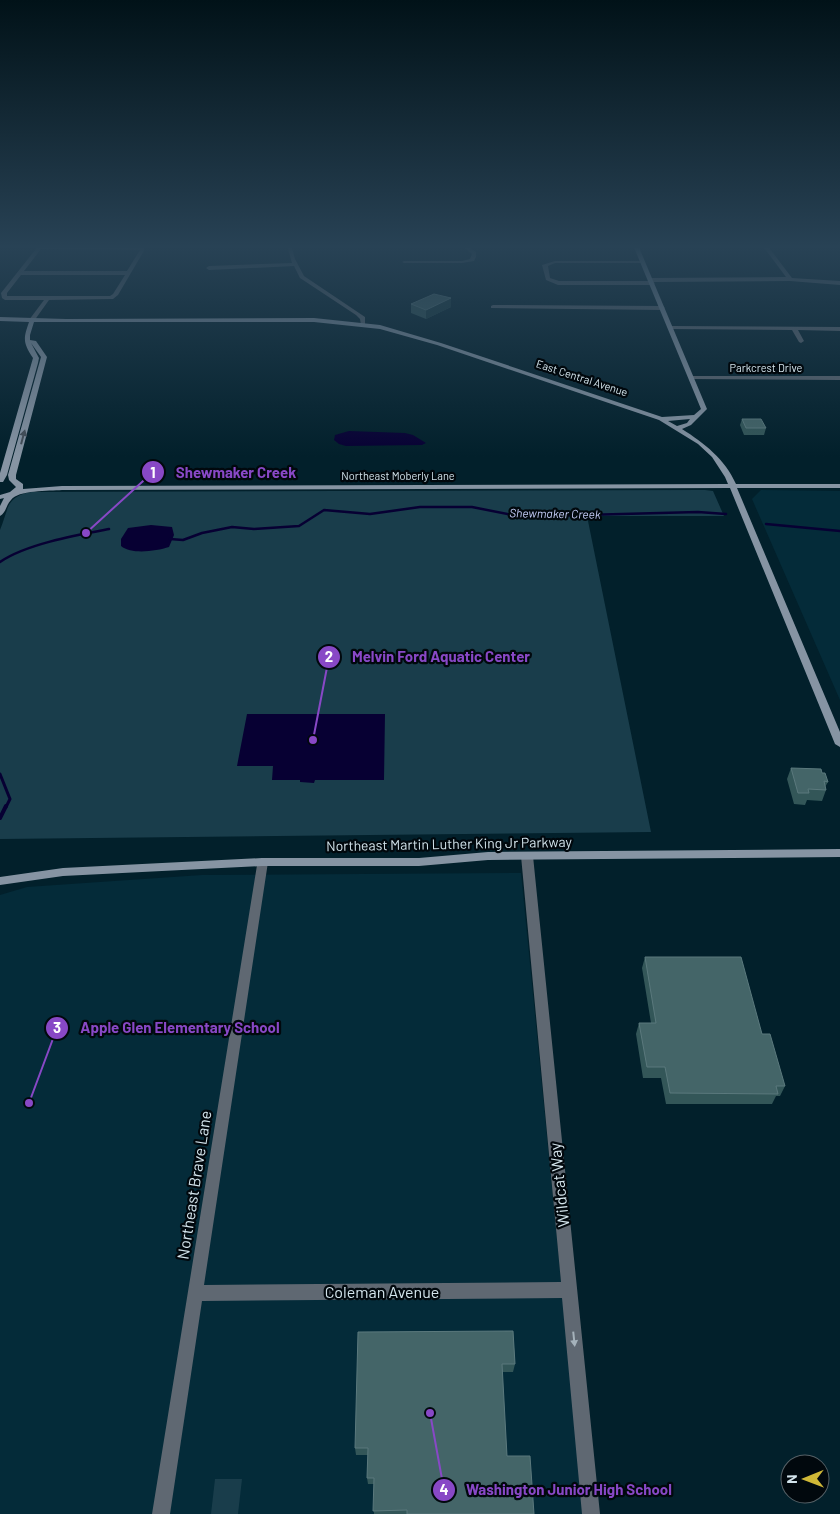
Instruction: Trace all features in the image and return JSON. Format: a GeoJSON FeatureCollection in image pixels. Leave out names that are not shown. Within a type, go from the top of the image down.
{"type":"FeatureCollection","features":[{"type":"Feature","properties":{"kind":"street"},"geometry":{"type":"LineString","coordinates":[[0,482],[35,363],[36,358],[28,346],[27,335],[35,316]]}},
{"type":"Feature","properties":{"kind":"street"},"geometry":{"type":"LineString","coordinates":[[360,316],[363,318],[363,324]]}},
{"type":"Feature","properties":{"kind":"street"},"geometry":{"type":"LineString","coordinates":[[666,316],[704,409],[689,424],[678,428]]}},
{"type":"Feature","properties":{"kind":"street","name":"East Central Avenue"},"geometry":{"type":"LineString","coordinates":[[0,319],[314,320],[363,324],[439,344],[661,419],[678,428],[714,456],[734,486],[840,744]]}},
{"type":"Feature","properties":{"kind":"street"},"geometry":{"type":"LineString","coordinates":[[672,328],[840,328]]}},
{"type":"Feature","properties":{"kind":"street"},"geometry":{"type":"LineString","coordinates":[[794,328],[801,341]]}},
{"type":"Feature","properties":{"kind":"street"},"geometry":{"type":"LineString","coordinates":[[0,514],[4,503],[20,488],[13,480],[12,475],[44,358],[43,353],[34,342],[28,341]]}},
{"type":"Feature","properties":{"kind":"street","name":"Parkcrest Drive"},"geometry":{"type":"LineString","coordinates":[[692,378],[840,378]]}},
{"type":"Feature","properties":{"kind":"street"},"geometry":{"type":"LineString","coordinates":[[661,419],[698,417]]}},
{"type":"Feature","properties":{"kind":"street","name":"Northeast Moberly Lane"},"geometry":{"type":"LineString","coordinates":[[0,482],[62,488],[840,486]]}},
{"type":"Feature","properties":{"kind":"street","name":"Northeast Moberly Lane"},"geometry":{"type":"LineString","coordinates":[[0,497],[14,493],[62,488]]}},
{"type":"Feature","properties":{"kind":"street","name":"Northeast Martin Luther King Jr Parkway"},"geometry":{"type":"LineString","coordinates":[[0,881],[63,872],[262,862],[419,862],[488,856],[840,853]]}},
{"type":"Feature","properties":{"kind":"street","name":"Wildcat Way"},"geometry":{"type":"LineString","coordinates":[[526,856],[591,1514]]}},
{"type":"Feature","properties":{"kind":"street","name":"Northeast Brave Lane"},"geometry":{"type":"LineString","coordinates":[[161,1514],[262,862]]}},
{"type":"Feature","properties":{"kind":"street","name":"Coleman Avenue"},"geometry":{"type":"LineString","coordinates":[[195,1293],[569,1290]]}},
{"type":"Feature","properties":{"kind":"shaded area"},"geometry":{"type":"Polygon","coordinates":[[[349,431],[405,433],[413,435],[426,443],[422,445],[346,446],[334,440],[335,435],[349,431]]]}},
{"type":"Feature","properties":{"kind":"shaded area"},"geometry":{"type":"Polygon","coordinates":[[[761,490],[840,491],[840,700],[752,499],[761,490]]]}},
{"type":"Feature","properties":{"kind":"shaded area"},"geometry":{"type":"Polygon","coordinates":[[[713,491],[724,516],[587,516],[651,832],[0,839],[0,530],[9,505],[16,497],[31,492],[713,491]]]}},
{"type":"Feature","properties":{"kind":"shaded area"},"geometry":{"type":"Polygon","coordinates":[[[151,525],[172,527],[174,535],[169,547],[151,551],[131,551],[121,546],[121,539],[128,528],[151,525]]]}},
{"type":"Feature","properties":{"kind":"shaded area"},"geometry":{"type":"Polygon","coordinates":[[[247,714],[385,714],[384,780],[315,780],[314,783],[300,782],[300,780],[272,780],[273,766],[237,766],[247,714]]]}},
{"type":"Feature","properties":{"kind":"shaded area"},"geometry":{"type":"Polygon","coordinates":[[[521,873],[584,1514],[0,1514],[0,895],[27,887],[202,875],[521,873]]]}},
{"type":"Feature","properties":{"kind":"shaded area"},"geometry":{"type":"Polygon","coordinates":[[[215,1479],[242,1479],[238,1514],[211,1514],[215,1479]]]}},
{"type":"Feature","properties":{"kind":"building"},"geometry":{"type":"Polygon","coordinates":[[[742,419],[761,419],[766,428],[746,428],[742,419]]]}},
{"type":"Feature","properties":{"kind":"building"},"geometry":{"type":"Polygon","coordinates":[[[791,768],[821,769],[822,773],[825,773],[828,782],[824,781],[826,790],[808,789],[809,793],[798,793],[791,768]]]}},
{"type":"Feature","properties":{"kind":"building"},"geometry":{"type":"Polygon","coordinates":[[[645,957],[741,957],[762,1034],[770,1034],[785,1086],[776,1086],[778,1094],[670,1093],[665,1067],[647,1067],[639,1023],[656,1023],[645,957]]]}},
{"type":"Feature","properties":{"kind":"building"},"geometry":{"type":"Polygon","coordinates":[[[513,1331],[515,1364],[502,1364],[507,1456],[530,1456],[534,1514],[407,1514],[407,1510],[373,1511],[374,1478],[367,1478],[368,1448],[355,1448],[358,1332],[513,1331]]]}},
{"type":"Feature","properties":{"kind":"waterway","name":"Shewmaker Creek"},"geometry":{"type":"LineString","coordinates":[[170,539],[183,540],[202,533],[232,527],[254,529],[299,526],[324,510],[370,514],[420,507],[472,507],[512,515],[546,516],[698,512],[726,514]]}},
{"type":"Feature","properties":{"kind":"waterway","name":"Shewmaker Creek"},"geometry":{"type":"LineString","coordinates":[[766,524],[840,531]]}},
{"type":"Feature","properties":{"kind":"waterway","name":"Shewmaker Creek"},"geometry":{"type":"LineString","coordinates":[[0,562],[37,545],[109,529]]}},
{"type":"Feature","properties":{"kind":"waterway"},"geometry":{"type":"LineString","coordinates":[[0,774],[10,799],[6,807]]}},
{"type":"Feature","properties":{"kind":"waterway"},"geometry":{"type":"LineString","coordinates":[[0,818],[6,806]]}},
{"type":"Feature","properties":{"kind":"place","name":"Shewmaker Creek"},"geometry":{"type":"Point","coordinates":[86,533]}},
{"type":"Feature","properties":{"kind":"place","name":"Melvin Ford Aquatic Center"},"geometry":{"type":"Point","coordinates":[313,740]}},
{"type":"Feature","properties":{"kind":"place","name":"Apple Glen Elementary School"},"geometry":{"type":"Point","coordinates":[29,1103]}},
{"type":"Feature","properties":{"kind":"place","name":"Washington Junior High School"},"geometry":{"type":"Point","coordinates":[430,1413]}}]}
